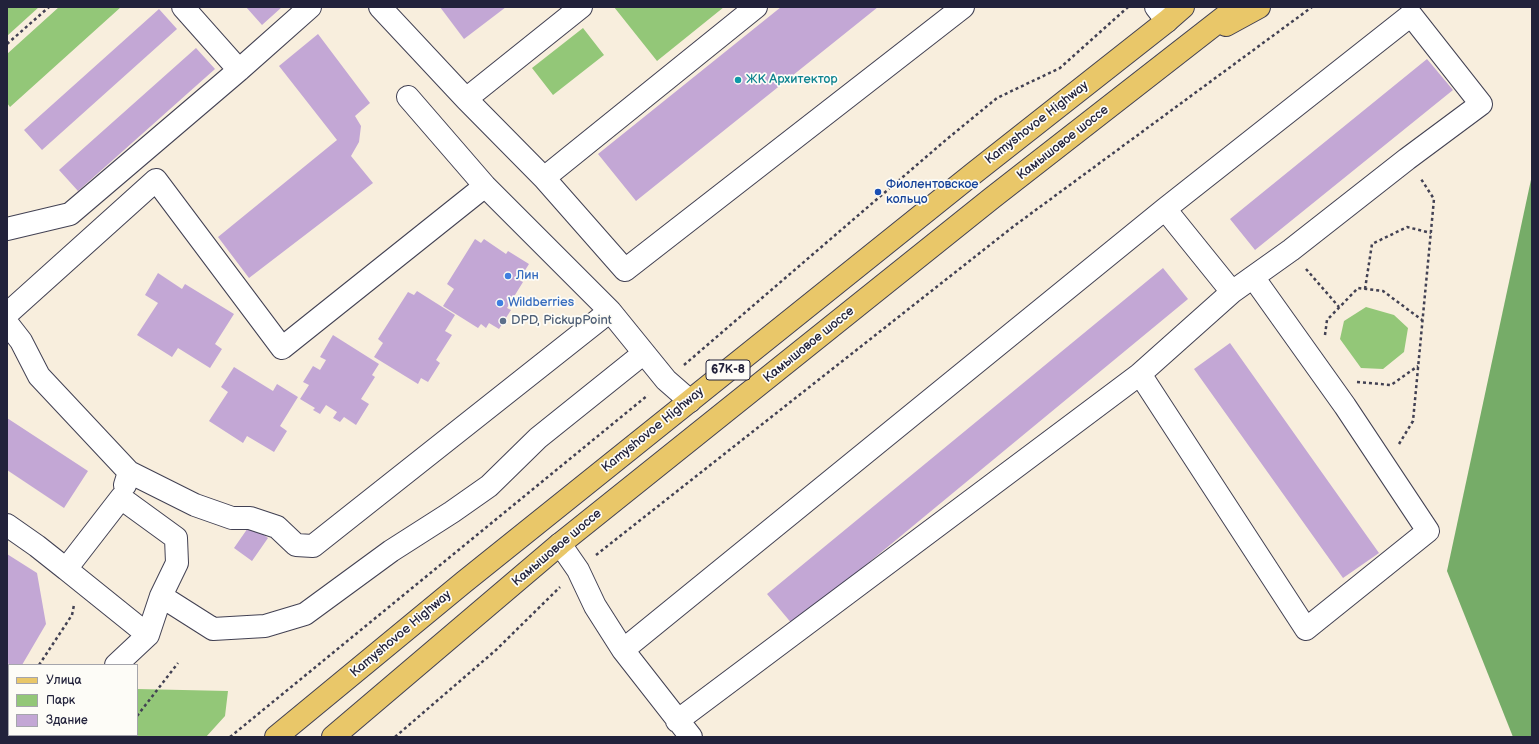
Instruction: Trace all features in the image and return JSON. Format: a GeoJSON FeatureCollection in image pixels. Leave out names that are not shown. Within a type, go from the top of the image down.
{"type":"FeatureCollection","features":[{"type":"Feature","properties":{"kind":"main road","name":"Kamyshovoe Highway"},"geometry":{"type":"LineString","coordinates":[[276,737],[464,582],[974,173],[1162,14],[1183,7]]}},
{"type":"Feature","properties":{"kind":"main road","name":"Камышовое шоссе"},"geometry":{"type":"LineString","coordinates":[[333,737],[560,544],[992,198],[1237,7]]}},
{"type":"Feature","properties":{"kind":"main road"},"geometry":{"type":"LineString","coordinates":[[1190,44],[1259,7]]}},
{"type":"Feature","properties":{"kind":"lane"},"geometry":{"type":"LineString","coordinates":[[183,7],[239,70]]}},
{"type":"Feature","properties":{"kind":"lane"},"geometry":{"type":"LineString","coordinates":[[7,229],[70,214],[239,70],[310,7]]}},
{"type":"Feature","properties":{"kind":"lane"},"geometry":{"type":"LineString","coordinates":[[382,7],[466,99],[544,178],[625,270],[963,7]]}},
{"type":"Feature","properties":{"kind":"lane"},"geometry":{"type":"LineString","coordinates":[[466,99],[581,7]]}},
{"type":"Feature","properties":{"kind":"lane"},"geometry":{"type":"LineString","coordinates":[[544,178],[756,7]]}},
{"type":"Feature","properties":{"kind":"lane"},"geometry":{"type":"LineString","coordinates":[[623,650],[1165,209],[1411,15],[1481,104],[1407,159],[1291,250],[1232,292],[1140,374],[677,721]]}},
{"type":"Feature","properties":{"kind":"lane"},"geometry":{"type":"LineString","coordinates":[[408,97],[485,186],[610,311],[666,380],[690,401]]}},
{"type":"Feature","properties":{"kind":"lane"},"geometry":{"type":"LineString","coordinates":[[7,314],[156,180],[282,348],[485,186]]}},
{"type":"Feature","properties":{"kind":"lane"},"geometry":{"type":"LineString","coordinates":[[1165,209],[1232,292]]}},
{"type":"Feature","properties":{"kind":"lane"},"geometry":{"type":"LineString","coordinates":[[1140,374],[1306,629],[1428,531],[1345,406],[1253,277]]}},
{"type":"Feature","properties":{"kind":"lane"},"geometry":{"type":"LineString","coordinates":[[7,323],[21,341],[39,376],[128,472],[195,505],[232,518],[250,518],[277,527],[296,545],[313,546],[610,311]]}},
{"type":"Feature","properties":{"kind":"lane"},"geometry":{"type":"LineString","coordinates":[[161,596],[212,629],[265,626],[304,614],[391,551],[452,512],[489,486],[538,438],[644,353]]}},
{"type":"Feature","properties":{"kind":"lane"},"geometry":{"type":"LineString","coordinates":[[66,569],[121,498],[128,472]]}},
{"type":"Feature","properties":{"kind":"lane"},"geometry":{"type":"LineString","coordinates":[[117,664],[148,635],[161,596],[177,563],[176,538],[121,498]]}},
{"type":"Feature","properties":{"kind":"lane"},"geometry":{"type":"LineString","coordinates":[[7,525],[37,546],[148,635]]}},
{"type":"Feature","properties":{"kind":"lane"},"geometry":{"type":"LineString","coordinates":[[560,544],[578,570],[595,606],[623,650],[691,737]]}},
{"type":"Feature","properties":{"kind":"path"},"geometry":{"type":"LineString","coordinates":[[7,44],[49,7]]}},
{"type":"Feature","properties":{"kind":"path"},"geometry":{"type":"LineString","coordinates":[[395,737],[496,650],[578,570],[1014,226],[1312,7]]}},
{"type":"Feature","properties":{"kind":"path"},"geometry":{"type":"LineString","coordinates":[[1385,467],[1413,421],[1434,198],[1407,159]]}},
{"type":"Feature","properties":{"kind":"path"},"geometry":{"type":"LineString","coordinates":[[1366,289],[1372,244],[1407,227],[1431,233]]}},
{"type":"Feature","properties":{"kind":"path"},"geometry":{"type":"LineString","coordinates":[[1291,250],[1339,307]]}},
{"type":"Feature","properties":{"kind":"path"},"geometry":{"type":"LineString","coordinates":[[1324,340],[1327,320],[1358,288],[1383,291],[1422,320]]}},
{"type":"Feature","properties":{"kind":"path"},"geometry":{"type":"LineString","coordinates":[[1355,381],[1391,385],[1418,365]]}},
{"type":"Feature","properties":{"kind":"path"},"geometry":{"type":"LineString","coordinates":[[40,664],[72,615],[74,603]]}},
{"type":"Feature","properties":{"kind":"path"},"geometry":{"type":"LineString","coordinates":[[138,715],[178,663]]}},
{"type":"Feature","properties":{"kind":"path"},"geometry":{"type":"LineString","coordinates":[[230,737],[245,725]]}},
{"type":"Feature","properties":{"kind":"green space"},"geometry":{"type":"Polygon","coordinates":[[[7,7],[39,7],[7,36],[7,7]]]}},
{"type":"Feature","properties":{"kind":"green space"},"geometry":{"type":"Polygon","coordinates":[[[59,7],[121,7],[10,107],[7,103],[7,54],[59,7]]]}},
{"type":"Feature","properties":{"kind":"green space"},"geometry":{"type":"Polygon","coordinates":[[[614,7],[724,7],[657,61],[614,7]]]}},
{"type":"Feature","properties":{"kind":"green space"},"geometry":{"type":"Polygon","coordinates":[[[583,28],[604,55],[553,95],[532,68],[583,28]]]}},
{"type":"Feature","properties":{"kind":"green space"},"geometry":{"type":"Polygon","coordinates":[[[1532,175],[1532,737],[1513,737],[1447,571],[1532,175]]]}},
{"type":"Feature","properties":{"kind":"green space"},"geometry":{"type":"Polygon","coordinates":[[[1366,307],[1394,315],[1408,328],[1404,352],[1383,369],[1361,368],[1340,339],[1344,321],[1366,307]]]}},
{"type":"Feature","properties":{"kind":"green space"},"geometry":{"type":"Polygon","coordinates":[[[138,689],[228,691],[225,716],[206,737],[75,737],[138,736],[138,689]]]}},
{"type":"Feature","properties":{"kind":"building"},"geometry":{"type":"Polygon","coordinates":[[[246,7],[282,7],[262,25],[246,7]]]}},
{"type":"Feature","properties":{"kind":"building"},"geometry":{"type":"Polygon","coordinates":[[[440,7],[506,7],[464,39],[440,7]]]}},
{"type":"Feature","properties":{"kind":"building","name":"ЖК Архитектор"},"geometry":{"type":"Polygon","coordinates":[[[781,7],[878,7],[636,201],[598,154],[781,7]]]}},
{"type":"Feature","properties":{"kind":"building"},"geometry":{"type":"Polygon","coordinates":[[[159,9],[177,29],[42,150],[24,130],[159,9]]]}},
{"type":"Feature","properties":{"kind":"building"},"geometry":{"type":"Polygon","coordinates":[[[318,34],[370,103],[355,116],[361,126],[359,142],[351,156],[373,183],[249,278],[218,237],[337,140],[279,66],[318,34]]]}},
{"type":"Feature","properties":{"kind":"building"},"geometry":{"type":"Polygon","coordinates":[[[196,48],[215,69],[78,191],[59,170],[196,48]]]}},
{"type":"Feature","properties":{"kind":"building"},"geometry":{"type":"Polygon","coordinates":[[[1427,59],[1453,90],[1255,250],[1230,219],[1427,59]]]}},
{"type":"Feature","properties":{"kind":"building"},"geometry":{"type":"Polygon","coordinates":[[[475,239],[481,243],[484,239],[506,254],[508,251],[529,264],[519,280],[523,282],[507,308],[511,310],[499,329],[489,323],[486,328],[481,324],[478,328],[443,306],[454,289],[447,284],[475,239]]]}},
{"type":"Feature","properties":{"kind":"building"},"geometry":{"type":"Polygon","coordinates":[[[1163,268],[1188,299],[793,625],[767,594],[1163,268]]]}},
{"type":"Feature","properties":{"kind":"building"},"geometry":{"type":"Polygon","coordinates":[[[158,273],[182,289],[185,284],[234,314],[215,344],[222,349],[210,368],[178,348],[172,357],[137,335],[158,303],[145,295],[158,273]]]}},
{"type":"Feature","properties":{"kind":"building"},"geometry":{"type":"Polygon","coordinates":[[[417,291],[455,315],[445,331],[452,335],[436,360],[440,363],[428,382],[421,378],[418,384],[374,357],[383,343],[378,339],[408,292],[414,295],[417,291]]]}},
{"type":"Feature","properties":{"kind":"building"},"geometry":{"type":"Polygon","coordinates":[[[333,335],[379,364],[372,375],[375,377],[361,399],[369,404],[356,425],[344,417],[340,422],[333,418],[337,412],[326,405],[320,414],[313,410],[315,408],[300,399],[309,385],[303,382],[313,366],[320,370],[326,360],[320,357],[333,335]]]}},
{"type":"Feature","properties":{"kind":"building"},"geometry":{"type":"Polygon","coordinates":[[[1230,343],[1379,553],[1343,578],[1194,369],[1230,343]]]}},
{"type":"Feature","properties":{"kind":"building"},"geometry":{"type":"Polygon","coordinates":[[[234,367],[273,391],[277,384],[298,397],[280,426],[287,431],[274,452],[247,436],[243,443],[209,421],[228,392],[221,387],[234,367]]]}},
{"type":"Feature","properties":{"kind":"building"},"geometry":{"type":"Polygon","coordinates":[[[7,418],[88,471],[64,508],[7,470],[7,418]]]}},
{"type":"Feature","properties":{"kind":"building"},"geometry":{"type":"Polygon","coordinates":[[[250,525],[268,538],[252,561],[234,548],[250,525]]]}},
{"type":"Feature","properties":{"kind":"building"},"geometry":{"type":"Polygon","coordinates":[[[7,554],[37,573],[46,624],[23,664],[7,663],[7,554]]]}},
{"type":"Feature","properties":{"kind":"place","name":"ЖК Архитектор"},"geometry":{"type":"Point","coordinates":[738,80]}},
{"type":"Feature","properties":{"kind":"place","name":"Фиолентовское кольцо"},"geometry":{"type":"Point","coordinates":[878,192]}},
{"type":"Feature","properties":{"kind":"place","name":"Лин"},"geometry":{"type":"Point","coordinates":[508,276]}},
{"type":"Feature","properties":{"kind":"place","name":"Wildberries"},"geometry":{"type":"Point","coordinates":[500,303]}},
{"type":"Feature","properties":{"kind":"place","name":"DPD, PickupPoint"},"geometry":{"type":"Point","coordinates":[503,321]}}]}
